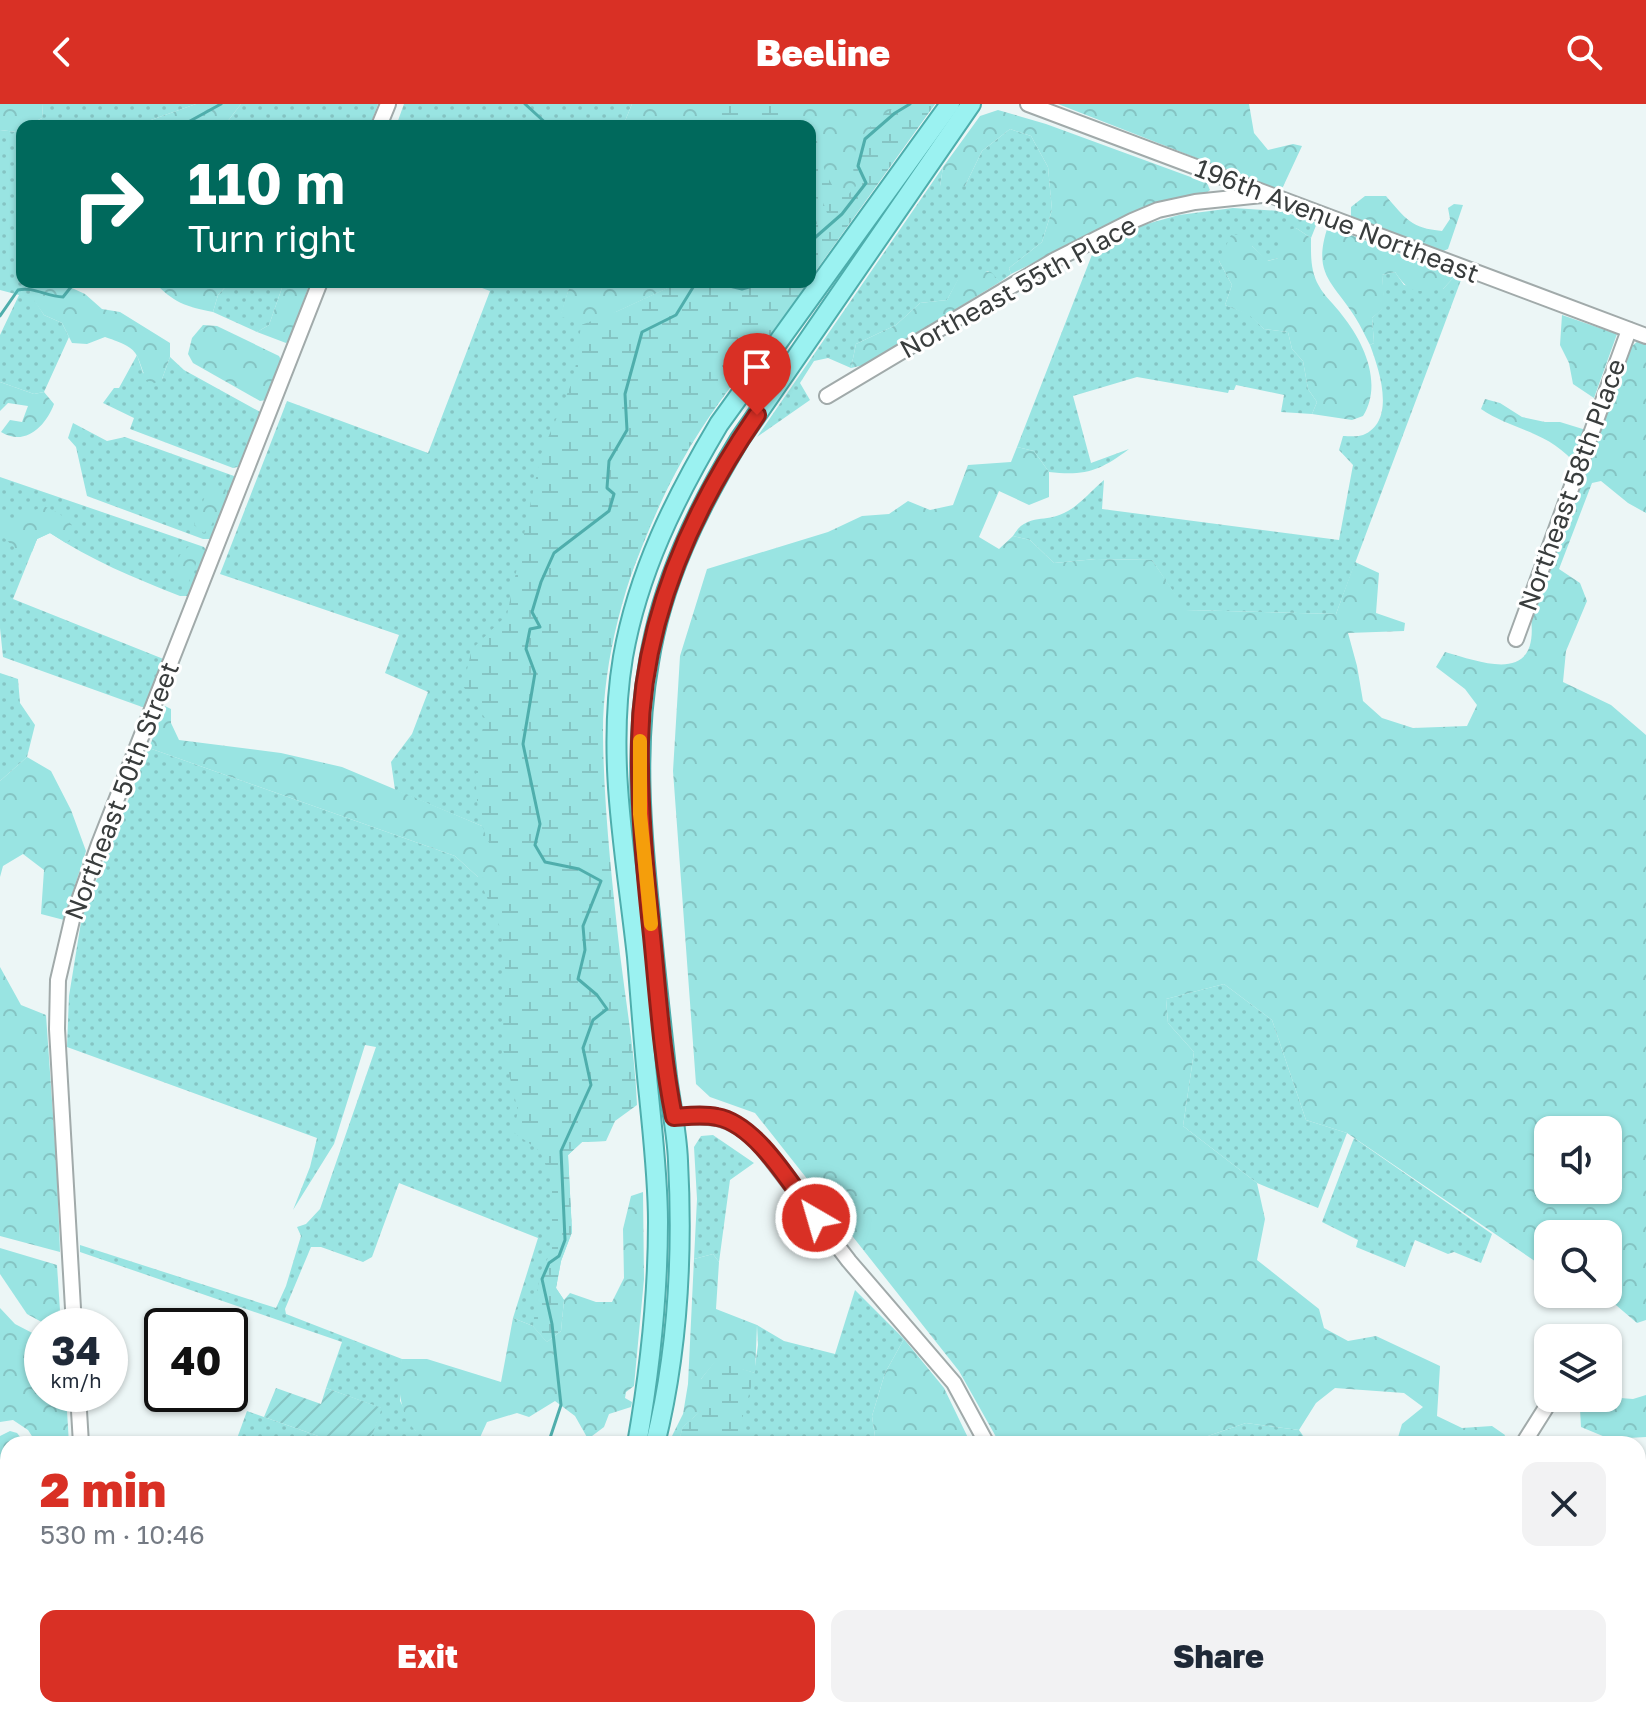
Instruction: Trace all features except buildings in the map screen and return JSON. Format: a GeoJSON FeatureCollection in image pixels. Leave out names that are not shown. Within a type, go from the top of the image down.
{"type":"FeatureCollection","features":[{"type":"Feature","properties":{"kind":"main road"},"geometry":{"type":"LineString","coordinates":[[657,1436],[674,1349],[678,1289],[678,1160],[640,814],[640,739],[649,661],[666,592],[684,542],[703,503],[740,439],[962,107]]}},
{"type":"Feature","properties":{"kind":"main road"},"geometry":{"type":"LineString","coordinates":[[638,1436],[652,1345],[658,1219],[652,1119],[628,873],[618,815],[615,736],[623,657],[641,583],[660,532],[687,477],[719,424],[962,107]]}},
{"type":"Feature","properties":{"kind":"main road"},"geometry":{"type":"LineString","coordinates":[[652,1119],[674,1117]]}},
{"type":"Feature","properties":{"kind":"street","name":"196th Avenue Northeast"},"geometry":{"type":"LineString","coordinates":[[1028,104],[1646,336]]}},
{"type":"Feature","properties":{"kind":"street","name":"Northeast 55th Place"},"geometry":{"type":"LineString","coordinates":[[827,396],[1055,260],[1132,221],[1158,210],[1195,202],[1266,195]]}},
{"type":"Feature","properties":{"kind":"street","name":"Northeast 50th Street"},"geometry":{"type":"LineString","coordinates":[[73,1308],[57,1029],[58,980],[63,950],[99,844],[318,288]]}},
{"type":"Feature","properties":{"kind":"street","name":"Northeast 58th Place"},"geometry":{"type":"LineString","coordinates":[[1516,639],[1629,330]]}},
{"type":"Feature","properties":{"kind":"street"},"geometry":{"type":"LineString","coordinates":[[674,1117],[720,1117],[740,1126],[758,1142],[849,1261],[954,1383],[983,1436]]}},
{"type":"Feature","properties":{"kind":"street"},"geometry":{"type":"LineString","coordinates":[[79,1412],[81,1436]]}},
{"type":"Feature","properties":{"kind":"street"},"geometry":{"type":"LineString","coordinates":[[1528,1436],[1543,1412]]}},
{"type":"Feature","properties":{"kind":"green space"},"geometry":{"type":"Polygon","coordinates":[[[0,104],[43,104],[42,118],[16,120],[16,132],[0,130],[0,104]]]}},
{"type":"Feature","properties":{"kind":"green space"},"geometry":{"type":"Polygon","coordinates":[[[43,104],[196,104],[151,120],[38,120],[42,118],[43,104]]]}},
{"type":"Feature","properties":{"kind":"green space"},"geometry":{"type":"Polygon","coordinates":[[[196,104],[241,104],[229,120],[151,120],[196,104]]]}},
{"type":"Feature","properties":{"kind":"green space"},"geometry":{"type":"Polygon","coordinates":[[[241,104],[378,104],[372,120],[229,120],[241,104]]]}},
{"type":"Feature","properties":{"kind":"green space"},"geometry":{"type":"Polygon","coordinates":[[[404,104],[632,104],[625,120],[398,120],[404,104]]]}},
{"type":"Feature","properties":{"kind":"green space"},"geometry":{"type":"Polygon","coordinates":[[[632,104],[935,104],[891,164],[816,240],[816,120],[625,120],[632,104]]]}},
{"type":"Feature","properties":{"kind":"green space"},"geometry":{"type":"Polygon","coordinates":[[[699,104],[785,104],[789,115],[796,120],[705,120],[699,104]]]}},
{"type":"Feature","properties":{"kind":"green space"},"geometry":{"type":"Polygon","coordinates":[[[900,104],[935,104],[816,271],[816,225],[827,213],[822,199],[816,198],[816,135],[823,166],[833,187],[838,194],[848,195],[856,186],[853,172],[857,147],[878,119],[900,104]]]}},
{"type":"Feature","properties":{"kind":"green space"},"geometry":{"type":"Polygon","coordinates":[[[1058,104],[1249,104],[1254,133],[1268,150],[1293,144],[1302,146],[1281,191],[1058,104]]]}},
{"type":"Feature","properties":{"kind":"green space"},"geometry":{"type":"Polygon","coordinates":[[[998,110],[1046,124],[1207,183],[1210,190],[1204,195],[1135,213],[1011,274],[1009,268],[1042,242],[1052,210],[1048,167],[1031,136],[1010,129],[982,151],[965,186],[940,186],[943,167],[980,116],[998,110]]]}},
{"type":"Feature","properties":{"kind":"green space"},"geometry":{"type":"Polygon","coordinates":[[[1010,129],[1031,136],[1048,167],[1052,210],[1042,242],[1009,268],[1011,274],[1000,282],[988,271],[958,280],[947,300],[920,303],[896,325],[856,344],[851,368],[828,358],[814,361],[800,383],[810,400],[757,437],[943,167],[940,186],[965,186],[982,151],[1010,129]]]}},
{"type":"Feature","properties":{"kind":"green space"},"geometry":{"type":"Polygon","coordinates":[[[0,130],[16,132],[16,288],[39,288],[34,299],[44,315],[62,323],[69,337],[44,392],[34,394],[0,382],[0,335],[19,295],[0,290],[0,130]]]}},
{"type":"Feature","properties":{"kind":"green space"},"geometry":{"type":"Polygon","coordinates":[[[1365,196],[1386,196],[1410,221],[1423,228],[1442,231],[1450,219],[1448,208],[1454,204],[1463,205],[1448,249],[1441,252],[1351,217],[1351,207],[1365,196]]]}},
{"type":"Feature","properties":{"kind":"green space"},"geometry":{"type":"Polygon","coordinates":[[[1233,208],[1281,211],[1317,223],[1311,238],[1296,228],[1278,258],[1267,261],[1252,246],[1219,261],[1232,285],[1225,305],[1249,314],[1264,329],[1288,332],[1292,349],[1303,361],[1308,389],[1317,402],[1312,414],[1281,412],[1284,395],[1236,385],[1228,393],[1137,377],[1073,396],[1091,463],[1129,449],[1109,462],[1082,472],[1049,472],[1034,451],[1017,447],[1095,247],[1143,225],[1179,215],[1233,208]]]}},
{"type":"Feature","properties":{"kind":"green space"},"geometry":{"type":"Polygon","coordinates":[[[1328,226],[1455,276],[1443,289],[1421,291],[1410,288],[1395,272],[1382,275],[1385,307],[1372,318],[1374,343],[1370,345],[1323,266],[1328,226]]]}},
{"type":"Feature","properties":{"kind":"green space"},"geometry":{"type":"Polygon","coordinates":[[[1296,228],[1311,238],[1316,280],[1364,350],[1371,377],[1369,404],[1363,416],[1352,420],[1312,414],[1317,402],[1308,389],[1303,361],[1292,349],[1288,332],[1264,329],[1249,315],[1225,305],[1232,285],[1219,261],[1231,235],[1245,234],[1252,246],[1268,261],[1278,258],[1280,232],[1296,228]]]}},
{"type":"Feature","properties":{"kind":"green space"},"geometry":{"type":"Polygon","coordinates":[[[973,270],[991,272],[1000,282],[864,365],[851,368],[856,344],[896,325],[920,303],[947,300],[958,279],[973,270]]]}},
{"type":"Feature","properties":{"kind":"green space"},"geometry":{"type":"Polygon","coordinates":[[[1395,272],[1404,285],[1443,289],[1455,276],[1461,280],[1336,614],[1185,610],[1152,560],[1096,559],[1054,563],[1030,540],[1013,536],[1030,521],[1057,516],[1069,510],[1104,480],[1102,509],[1339,540],[1353,465],[1339,450],[1343,436],[1363,435],[1380,418],[1383,394],[1370,345],[1374,343],[1372,318],[1384,307],[1382,275],[1395,272]]]}},
{"type":"Feature","properties":{"kind":"green space"},"geometry":{"type":"Polygon","coordinates":[[[38,288],[72,288],[85,294],[102,309],[120,312],[170,343],[170,357],[162,379],[149,386],[136,354],[117,341],[105,337],[87,344],[72,343],[62,323],[44,315],[33,299],[38,288]]]}},
{"type":"Feature","properties":{"kind":"green space"},"geometry":{"type":"Polygon","coordinates":[[[160,288],[224,288],[218,295],[213,312],[180,303],[160,288]]]}},
{"type":"Feature","properties":{"kind":"green space"},"geometry":{"type":"Polygon","coordinates":[[[224,288],[282,288],[269,325],[257,332],[213,312],[218,295],[224,288]]]}},
{"type":"Feature","properties":{"kind":"green space"},"geometry":{"type":"Polygon","coordinates":[[[282,288],[308,288],[290,340],[286,343],[257,332],[269,325],[282,288]]]}},
{"type":"Feature","properties":{"kind":"green space"},"geometry":{"type":"Polygon","coordinates":[[[482,288],[569,288],[561,315],[616,312],[668,288],[804,288],[711,415],[682,461],[648,531],[600,651],[606,1141],[582,1142],[568,1155],[572,1232],[561,1261],[556,1288],[564,1300],[547,1342],[533,1326],[513,1318],[538,1238],[399,1183],[372,1257],[363,1262],[321,1247],[311,1247],[285,1309],[286,1314],[402,1359],[400,1401],[415,1430],[429,1436],[372,1436],[381,1408],[326,1388],[342,1342],[80,1252],[80,1245],[276,1308],[301,1236],[297,1227],[306,1224],[320,1209],[376,1047],[365,1045],[334,1144],[293,1210],[310,1167],[317,1138],[67,1047],[69,996],[82,916],[149,748],[455,856],[478,877],[482,826],[395,790],[391,762],[412,734],[428,692],[385,673],[399,635],[220,574],[287,401],[428,453],[490,291],[482,288]]]}},
{"type":"Feature","properties":{"kind":"green space"},"geometry":{"type":"Polygon","coordinates":[[[569,288],[668,288],[581,325],[560,316],[569,288]]]}},
{"type":"Feature","properties":{"kind":"green space"},"geometry":{"type":"Polygon","coordinates":[[[668,288],[804,288],[711,414],[682,460],[637,558],[616,630],[604,702],[604,764],[611,873],[637,1105],[615,1121],[606,1141],[582,1142],[568,1155],[572,1232],[561,1261],[556,1288],[564,1300],[561,1331],[547,1342],[533,1326],[540,1272],[552,1251],[552,1181],[540,1151],[513,1132],[518,1111],[502,1045],[506,979],[502,932],[478,877],[495,880],[503,870],[484,830],[477,798],[478,758],[485,718],[463,686],[472,649],[507,615],[541,454],[574,378],[581,325],[668,288]]]}},
{"type":"Feature","properties":{"kind":"green space"},"geometry":{"type":"Polygon","coordinates":[[[1562,315],[1617,334],[1594,398],[1573,384],[1569,363],[1560,345],[1562,315]]]}},
{"type":"Feature","properties":{"kind":"green space"},"geometry":{"type":"Polygon","coordinates":[[[203,325],[217,326],[279,356],[281,360],[266,400],[260,401],[193,363],[188,354],[192,338],[203,325]]]}},
{"type":"Feature","properties":{"kind":"green space"},"geometry":{"type":"Polygon","coordinates":[[[1638,341],[1646,343],[1646,513],[1601,481],[1592,483],[1559,569],[1580,583],[1587,601],[1566,651],[1563,682],[1611,705],[1646,735],[1646,1320],[1637,1323],[1619,1308],[1622,1308],[1622,1220],[1534,1220],[1534,1260],[1347,1133],[1306,1120],[1272,1020],[1224,984],[1166,999],[1168,1023],[1194,1052],[1183,1126],[1257,1183],[1265,1219],[1257,1260],[1319,1309],[1324,1328],[1348,1341],[1376,1336],[1440,1366],[1437,1416],[1462,1428],[1492,1426],[1505,1436],[1398,1436],[1402,1424],[1423,1407],[1404,1393],[1335,1388],[1316,1403],[1299,1430],[1246,1423],[1208,1436],[996,1436],[959,1371],[755,1113],[710,1097],[696,1084],[673,771],[680,656],[707,569],[828,532],[862,516],[889,514],[908,501],[930,510],[953,505],[968,465],[1011,462],[1017,447],[1034,451],[1049,472],[1049,497],[1029,505],[999,491],[979,537],[999,549],[1013,536],[1030,540],[1054,563],[1096,559],[1152,560],[1186,610],[1336,614],[1355,562],[1379,573],[1376,613],[1405,623],[1404,631],[1348,633],[1363,701],[1382,718],[1413,728],[1467,726],[1477,705],[1465,689],[1436,667],[1445,652],[1491,664],[1506,664],[1518,661],[1526,653],[1531,639],[1531,618],[1632,346],[1638,341]]]}},
{"type":"Feature","properties":{"kind":"green space"},"geometry":{"type":"Polygon","coordinates":[[[137,355],[143,373],[162,379],[170,357],[184,370],[262,413],[242,466],[233,468],[130,429],[134,418],[103,403],[114,388],[119,388],[137,355]]]}},
{"type":"Feature","properties":{"kind":"green space"},"geometry":{"type":"Polygon","coordinates":[[[0,382],[34,394],[44,392],[54,404],[46,420],[34,432],[18,437],[1,432],[10,420],[22,422],[28,406],[8,403],[0,411],[0,382]]]}},
{"type":"Feature","properties":{"kind":"green space"},"geometry":{"type":"Polygon","coordinates":[[[1485,399],[1500,403],[1522,417],[1560,422],[1586,430],[1573,461],[1551,443],[1481,409],[1485,399]]]}},
{"type":"Feature","properties":{"kind":"green space"},"geometry":{"type":"Polygon","coordinates":[[[73,423],[107,441],[125,437],[234,476],[236,481],[212,539],[203,539],[87,496],[76,447],[68,438],[73,423]]]}},
{"type":"Feature","properties":{"kind":"green space"},"geometry":{"type":"Polygon","coordinates":[[[0,477],[204,547],[208,554],[189,596],[180,596],[113,568],[50,533],[37,539],[13,599],[166,660],[145,708],[3,657],[0,628],[0,477]]]}},
{"type":"Feature","properties":{"kind":"green space"},"geometry":{"type":"Polygon","coordinates":[[[217,486],[224,487],[227,492],[211,526],[204,533],[194,525],[207,491],[217,486]]]}},
{"type":"Feature","properties":{"kind":"green space"},"geometry":{"type":"Polygon","coordinates":[[[44,506],[72,525],[72,538],[66,543],[50,533],[37,539],[32,552],[16,549],[0,534],[0,516],[15,519],[44,506]]]}},
{"type":"Feature","properties":{"kind":"green space"},"geometry":{"type":"Polygon","coordinates":[[[189,546],[198,547],[201,551],[188,584],[178,583],[173,573],[180,555],[189,546]]]}},
{"type":"Feature","properties":{"kind":"green space"},"geometry":{"type":"Polygon","coordinates":[[[0,673],[18,679],[20,703],[35,725],[27,757],[0,781],[0,673]]]}},
{"type":"Feature","properties":{"kind":"green space"},"geometry":{"type":"Polygon","coordinates":[[[165,706],[171,709],[171,723],[179,740],[281,753],[342,767],[482,826],[504,870],[495,880],[478,877],[455,856],[149,748],[165,706]]]}},
{"type":"Feature","properties":{"kind":"green space"},"geometry":{"type":"Polygon","coordinates":[[[27,757],[51,771],[71,810],[86,851],[64,920],[41,914],[44,870],[23,854],[3,866],[0,877],[0,781],[27,757]]]}},
{"type":"Feature","properties":{"kind":"green space"},"geometry":{"type":"Polygon","coordinates":[[[0,967],[21,1005],[46,1015],[60,1252],[0,1236],[0,967]]]}},
{"type":"Feature","properties":{"kind":"green space"},"geometry":{"type":"Polygon","coordinates":[[[1224,984],[1272,1020],[1306,1120],[1347,1133],[1318,1208],[1257,1183],[1183,1126],[1194,1052],[1168,1023],[1166,999],[1224,984]]]}},
{"type":"Feature","properties":{"kind":"green space"},"geometry":{"type":"Polygon","coordinates":[[[713,1135],[754,1163],[730,1180],[719,1262],[713,1254],[694,1259],[697,1199],[694,1147],[701,1136],[713,1135]]]}},
{"type":"Feature","properties":{"kind":"green space"},"geometry":{"type":"Polygon","coordinates":[[[1354,1138],[1492,1234],[1481,1263],[1415,1240],[1405,1267],[1356,1247],[1358,1240],[1322,1222],[1354,1138]]]}},
{"type":"Feature","properties":{"kind":"green space"},"geometry":{"type":"Polygon","coordinates":[[[643,1192],[644,1279],[634,1386],[626,1392],[625,1398],[632,1402],[631,1407],[609,1414],[604,1427],[592,1436],[586,1436],[575,1416],[555,1401],[529,1417],[517,1413],[487,1422],[481,1436],[425,1436],[416,1431],[406,1416],[400,1396],[402,1359],[427,1359],[501,1382],[513,1318],[533,1326],[547,1342],[561,1331],[564,1300],[570,1293],[596,1302],[612,1302],[624,1278],[623,1229],[631,1196],[643,1192]]]}},
{"type":"Feature","properties":{"kind":"green space"},"geometry":{"type":"Polygon","coordinates":[[[0,1248],[57,1265],[60,1308],[24,1310],[0,1274],[0,1248]]]}},
{"type":"Feature","properties":{"kind":"green space"},"geometry":{"type":"Polygon","coordinates":[[[713,1254],[719,1262],[716,1309],[757,1325],[755,1373],[715,1362],[701,1379],[701,1411],[683,1427],[680,1436],[672,1436],[683,1414],[688,1384],[694,1259],[713,1254]]]}},
{"type":"Feature","properties":{"kind":"green space"},"geometry":{"type":"Polygon","coordinates":[[[855,1290],[904,1339],[885,1373],[872,1416],[875,1436],[680,1436],[683,1427],[701,1411],[730,1365],[754,1373],[757,1325],[784,1341],[835,1354],[855,1290]]]}},
{"type":"Feature","properties":{"kind":"green space"},"geometry":{"type":"Polygon","coordinates":[[[0,1308],[24,1329],[24,1412],[67,1412],[69,1436],[32,1436],[13,1420],[0,1422],[0,1308]]]}},
{"type":"Feature","properties":{"kind":"green space"},"geometry":{"type":"Polygon","coordinates":[[[904,1339],[944,1388],[967,1436],[875,1436],[872,1416],[885,1373],[904,1339]]]}},
{"type":"Feature","properties":{"kind":"green space"},"geometry":{"type":"Polygon","coordinates":[[[715,1361],[755,1373],[742,1419],[745,1436],[680,1436],[683,1427],[701,1411],[701,1379],[715,1361]]]}},
{"type":"Feature","properties":{"kind":"green space"},"geometry":{"type":"Polygon","coordinates":[[[276,1388],[321,1404],[326,1388],[382,1408],[372,1436],[318,1436],[264,1417],[276,1388]]]}},
{"type":"Feature","properties":{"kind":"green space"},"geometry":{"type":"Polygon","coordinates":[[[1646,1395],[1646,1436],[1603,1436],[1581,1427],[1580,1412],[1622,1412],[1622,1398],[1646,1395]]]}},
{"type":"Feature","properties":{"kind":"green space"},"geometry":{"type":"Polygon","coordinates":[[[248,1411],[318,1436],[238,1436],[248,1411]]]}},
{"type":"Feature","properties":{"kind":"green space"},"geometry":{"type":"Polygon","coordinates":[[[1246,1423],[1299,1430],[1303,1436],[1208,1436],[1246,1423]]]}},
{"type":"Feature","properties":{"kind":"green space"},"geometry":{"type":"Polygon","coordinates":[[[10,1431],[19,1436],[0,1436],[10,1431]]]}},
{"type":"Feature","properties":{"kind":"waterway"},"geometry":{"type":"LineString","coordinates":[[192,120],[221,104]]}},
{"type":"Feature","properties":{"kind":"waterway"},"geometry":{"type":"LineString","coordinates":[[525,104],[542,120]]}},
{"type":"Feature","properties":{"kind":"waterway"},"geometry":{"type":"LineString","coordinates":[[816,237],[842,214],[866,183],[858,166],[865,139],[910,104]]}},
{"type":"Feature","properties":{"kind":"waterway"},"geometry":{"type":"LineString","coordinates":[[0,316],[18,290],[29,289],[63,297],[70,288]]}},
{"type":"Feature","properties":{"kind":"waterway"},"geometry":{"type":"LineString","coordinates":[[551,1436],[561,1405],[552,1324],[542,1279],[549,1263],[559,1256],[565,1240],[561,1151],[591,1085],[583,1048],[593,1020],[607,1009],[597,995],[578,979],[585,950],[583,926],[601,881],[579,869],[545,862],[535,845],[540,824],[523,744],[535,673],[526,649],[530,629],[540,627],[532,612],[554,553],[609,511],[614,494],[607,488],[609,461],[627,430],[625,394],[642,332],[676,315],[693,288]]}},
{"type":"Feature","properties":{"kind":"waterway"},"geometry":{"type":"LineString","coordinates":[[738,288],[745,288]]}},
{"type":"Feature","properties":{"kind":"slow traffic"},"geometry":{"type":"LineString","coordinates":[[640,741],[640,814],[651,924]]}},
{"type":"Feature","properties":{"kind":"route"},"geometry":{"type":"LineString","coordinates":[[757,415],[709,490],[684,542],[666,592],[649,661],[640,739],[640,814],[661,1027],[674,1117],[720,1117],[740,1126],[758,1142],[816,1218]]}}]}
